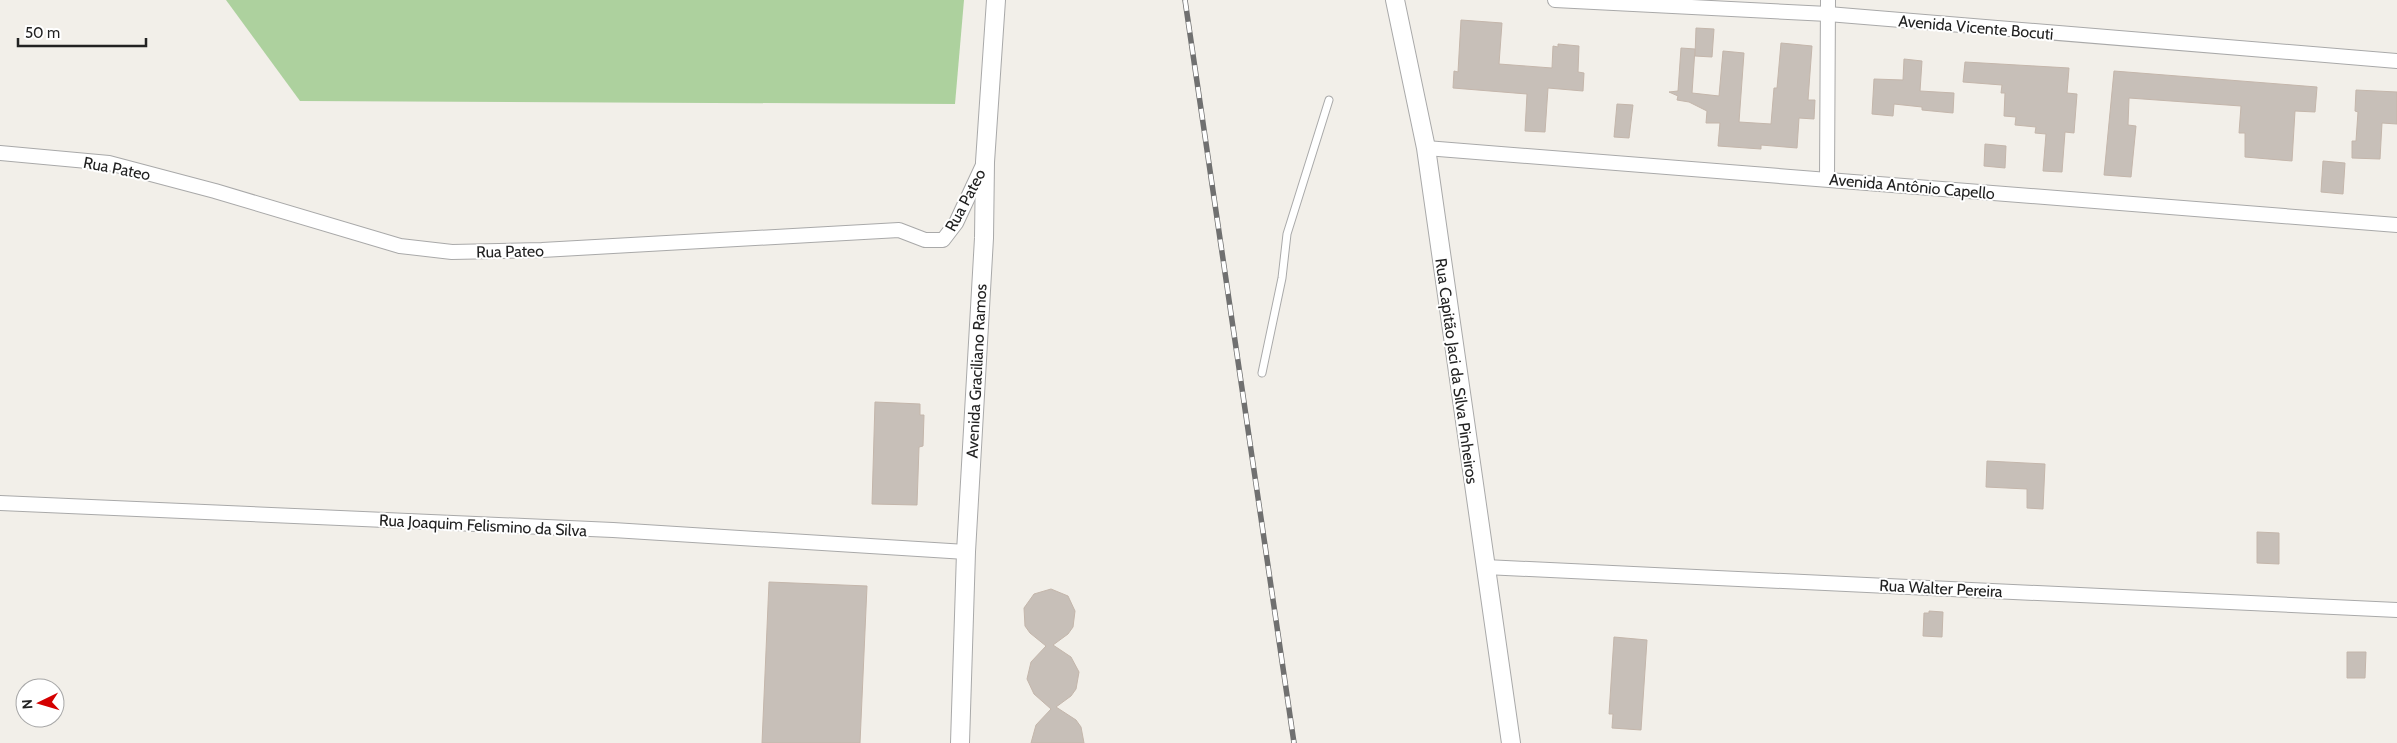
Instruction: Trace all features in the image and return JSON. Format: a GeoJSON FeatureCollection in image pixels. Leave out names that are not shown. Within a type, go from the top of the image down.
{"type":"FeatureCollection","features":[{"type":"Feature","properties":{"kind":"street","name":"Avenida Graciliano Ramos"},"geometry":{"type":"LineString","coordinates":[[960,743],[966,552],[984,238],[985,162],[996,0]]}},
{"type":"Feature","properties":{"kind":"street","name":"Rua Capitão Jaci da Silva Pinheiros"},"geometry":{"type":"LineString","coordinates":[[1395,0],[1426,148],[1511,743]]}},
{"type":"Feature","properties":{"kind":"street","name":"Avenida Vicente Bocuti"},"geometry":{"type":"LineString","coordinates":[[1555,0],[1660,2],[1828,14],[2397,61]]}},
{"type":"Feature","properties":{"kind":"street"},"geometry":{"type":"LineString","coordinates":[[1827,179],[1828,0]]}},
{"type":"Feature","properties":{"kind":"street","name":"Avenida Antônio Capello"},"geometry":{"type":"LineString","coordinates":[[1426,148],[2397,225]]}},
{"type":"Feature","properties":{"kind":"street","name":"Rua Pateo"},"geometry":{"type":"LineString","coordinates":[[0,153],[109,163],[400,246],[452,252],[542,250],[899,230],[925,240],[943,240],[956,224],[985,162]]}},
{"type":"Feature","properties":{"kind":"street","name":"Rua Joaquim Felismino da Silva"},"geometry":{"type":"LineString","coordinates":[[0,503],[603,530],[966,552]]}},
{"type":"Feature","properties":{"kind":"street","name":"Rua Walter Pereira"},"geometry":{"type":"LineString","coordinates":[[1485,567],[2397,610]]}},
{"type":"Feature","properties":{"kind":"lane"},"geometry":{"type":"LineString","coordinates":[[1262,373],[1282,278],[1287,234],[1329,100]]}},
{"type":"Feature","properties":{"kind":"green space"},"geometry":{"type":"Polygon","coordinates":[[[226,0],[964,0],[955,104],[300,101],[226,0]]]}},
{"type":"Feature","properties":{"kind":"building"},"geometry":{"type":"Polygon","coordinates":[[[1461,20],[1502,23],[1499,64],[1552,68],[1553,46],[1558,47],[1558,44],[1579,46],[1578,72],[1584,73],[1583,91],[1548,88],[1545,132],[1525,131],[1527,94],[1453,88],[1454,71],[1458,72],[1461,20]]]}},
{"type":"Feature","properties":{"kind":"building"},"geometry":{"type":"Polygon","coordinates":[[[1696,28],[1714,29],[1712,57],[1695,56],[1696,28]]]}},
{"type":"Feature","properties":{"kind":"building"},"geometry":{"type":"Polygon","coordinates":[[[1781,43],[1812,46],[1808,100],[1815,100],[1814,119],[1799,118],[1797,148],[1761,145],[1761,149],[1718,146],[1720,123],[1706,123],[1707,111],[1689,102],[1677,100],[1678,96],[1669,92],[1678,91],[1681,48],[1695,49],[1692,93],[1719,96],[1723,51],[1744,53],[1739,122],[1771,124],[1774,88],[1777,88],[1781,43]]]}},
{"type":"Feature","properties":{"kind":"building"},"geometry":{"type":"Polygon","coordinates":[[[1904,59],[1922,61],[1920,91],[1954,93],[1953,113],[1922,110],[1922,107],[1894,104],[1893,116],[1872,114],[1874,79],[1903,80],[1904,59]]]}},
{"type":"Feature","properties":{"kind":"building"},"geometry":{"type":"Polygon","coordinates":[[[1965,62],[2069,68],[2067,93],[2077,94],[2074,133],[2065,132],[2062,172],[2043,171],[2046,134],[2035,133],[2036,127],[2015,125],[2016,117],[2004,116],[2005,93],[2001,93],[2002,85],[1963,82],[1965,62]]]}},
{"type":"Feature","properties":{"kind":"building"},"geometry":{"type":"Polygon","coordinates":[[[2114,71],[2317,87],[2315,112],[2295,111],[2292,161],[2245,157],[2245,133],[2239,133],[2241,106],[2129,98],[2128,125],[2136,126],[2131,177],[2104,175],[2114,71]]]}},
{"type":"Feature","properties":{"kind":"building"},"geometry":{"type":"Polygon","coordinates":[[[2356,90],[2397,92],[2397,124],[2382,123],[2380,159],[2352,158],[2352,141],[2356,141],[2358,112],[2355,111],[2356,90]]]}},
{"type":"Feature","properties":{"kind":"building"},"geometry":{"type":"Polygon","coordinates":[[[1617,104],[1633,105],[1629,138],[1614,137],[1617,104]]]}},
{"type":"Feature","properties":{"kind":"building"},"geometry":{"type":"Polygon","coordinates":[[[1985,144],[2006,146],[2005,168],[1984,166],[1985,144]]]}},
{"type":"Feature","properties":{"kind":"building"},"geometry":{"type":"Polygon","coordinates":[[[2323,161],[2345,163],[2343,194],[2321,192],[2323,161]]]}},
{"type":"Feature","properties":{"kind":"building"},"geometry":{"type":"Polygon","coordinates":[[[875,402],[920,404],[920,415],[924,415],[923,446],[919,447],[917,505],[872,504],[875,402]]]}},
{"type":"Feature","properties":{"kind":"building"},"geometry":{"type":"Polygon","coordinates":[[[1987,461],[2045,464],[2043,509],[2027,508],[2027,489],[1986,487],[1987,461]]]}},
{"type":"Feature","properties":{"kind":"building"},"geometry":{"type":"Polygon","coordinates":[[[2257,532],[2279,533],[2279,564],[2257,563],[2257,532]]]}},
{"type":"Feature","properties":{"kind":"building"},"geometry":{"type":"Polygon","coordinates":[[[769,582],[867,586],[860,743],[762,743],[769,582]]]}},
{"type":"Feature","properties":{"kind":"building"},"geometry":{"type":"Polygon","coordinates":[[[1051,589],[1068,596],[1075,611],[1073,627],[1068,634],[1053,645],[1071,657],[1079,672],[1076,689],[1071,696],[1056,707],[1076,720],[1081,727],[1084,743],[1031,743],[1036,725],[1051,709],[1034,694],[1027,679],[1031,662],[1046,646],[1030,633],[1025,626],[1024,608],[1034,594],[1051,589]]]}},
{"type":"Feature","properties":{"kind":"building"},"geometry":{"type":"Polygon","coordinates":[[[1929,611],[1943,612],[1942,637],[1923,636],[1924,613],[1929,613],[1929,611]]]}},
{"type":"Feature","properties":{"kind":"building"},"geometry":{"type":"Polygon","coordinates":[[[1614,637],[1647,640],[1641,730],[1612,728],[1613,714],[1609,714],[1614,637]]]}},
{"type":"Feature","properties":{"kind":"building"},"geometry":{"type":"Polygon","coordinates":[[[2347,652],[2366,652],[2365,678],[2347,678],[2347,652]]]}},
{"type":"Feature","properties":{"kind":"railway"},"geometry":{"type":"LineString","coordinates":[[1185,0],[1294,743]]}}]}
